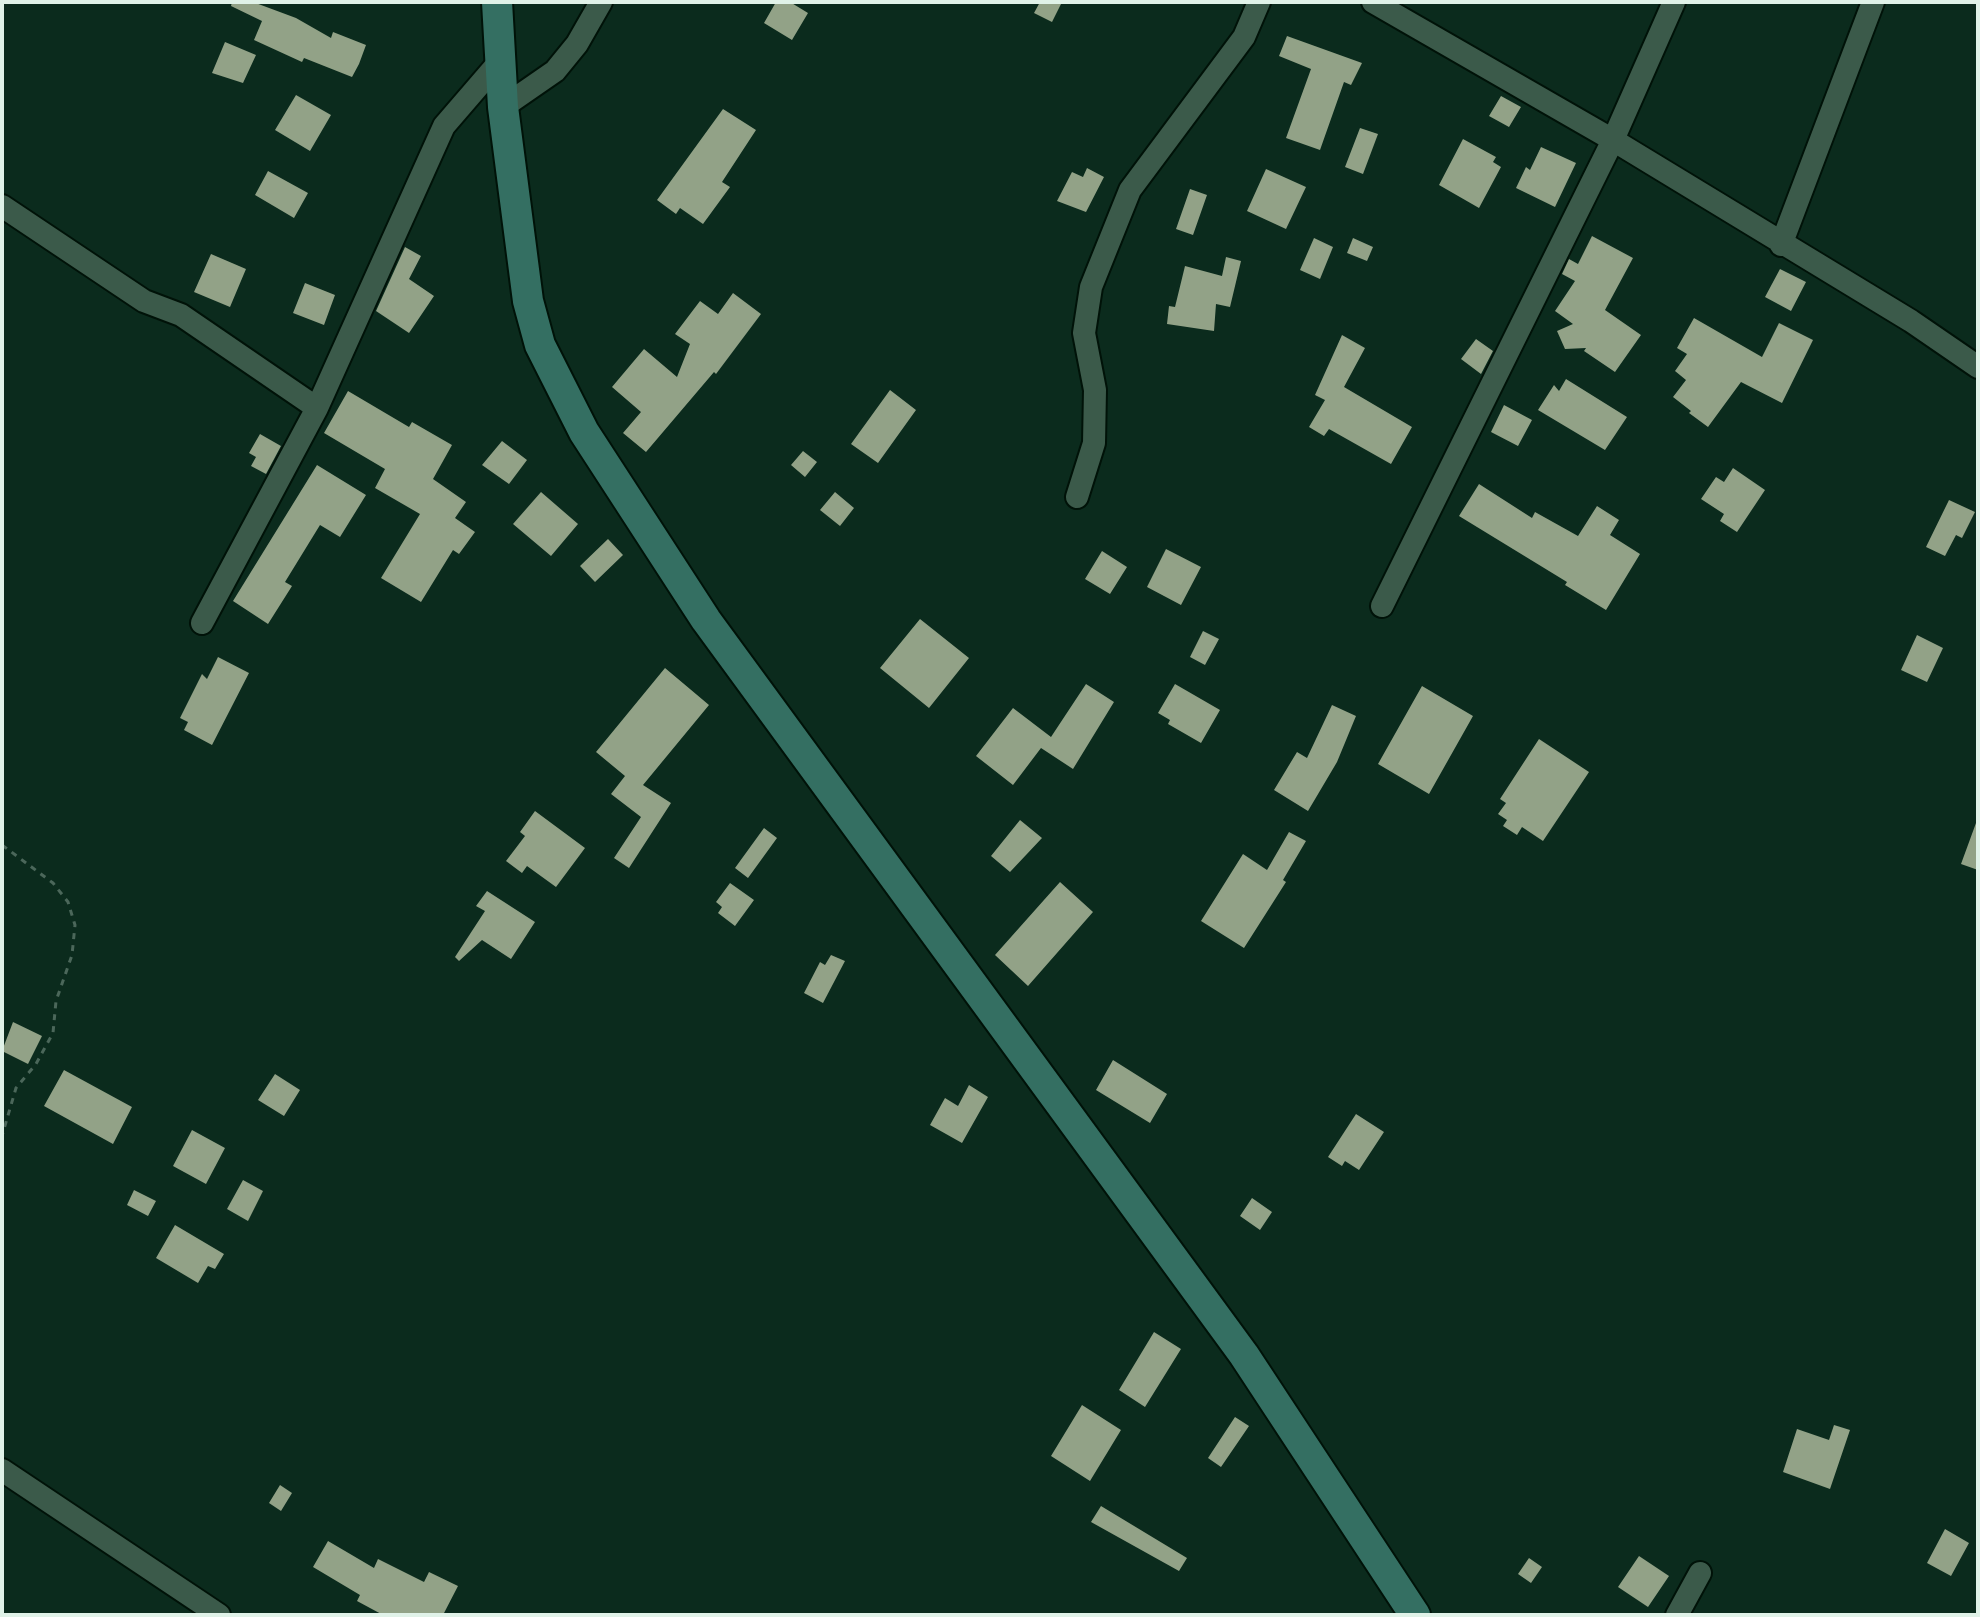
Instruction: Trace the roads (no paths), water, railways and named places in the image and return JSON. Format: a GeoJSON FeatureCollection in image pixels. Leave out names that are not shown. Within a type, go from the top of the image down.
{"type":"FeatureCollection","features":[{"type":"Feature","properties":{"kind":"street"},"geometry":{"type":"LineString","coordinates":[[497,2],[503,107],[528,301],[545,357],[584,432],[723,645],[1244,1355],[1415,1615]]}},
{"type":"Feature","properties":{"kind":"street"},"geometry":{"type":"LineString","coordinates":[[503,107],[555,71],[577,44],[601,2]]}},
{"type":"Feature","properties":{"kind":"street"},"geometry":{"type":"LineString","coordinates":[[1077,497],[1094,443],[1095,390],[1084,333],[1091,287],[1130,190],[1244,37],[1259,2]]}},
{"type":"Feature","properties":{"kind":"street"},"geometry":{"type":"LineString","coordinates":[[1373,2],[1613,140],[1781,245],[1911,321],[1978,367]]}},
{"type":"Feature","properties":{"kind":"street"},"geometry":{"type":"LineString","coordinates":[[1382,606],[1613,140],[1674,2]]}},
{"type":"Feature","properties":{"kind":"street"},"geometry":{"type":"LineString","coordinates":[[1781,245],[1873,2]]}},
{"type":"Feature","properties":{"kind":"street"},"geometry":{"type":"LineString","coordinates":[[202,623],[317,408],[444,126],[472,89],[500,61]]}},
{"type":"Feature","properties":{"kind":"street"},"geometry":{"type":"LineString","coordinates":[[2,206],[144,301],[181,315],[317,408]]}},
{"type":"Feature","properties":{"kind":"street"},"geometry":{"type":"LineString","coordinates":[[2,1470],[219,1615]]}},
{"type":"Feature","properties":{"kind":"street"},"geometry":{"type":"LineString","coordinates":[[1677,1615],[1700,1573]]}}]}
